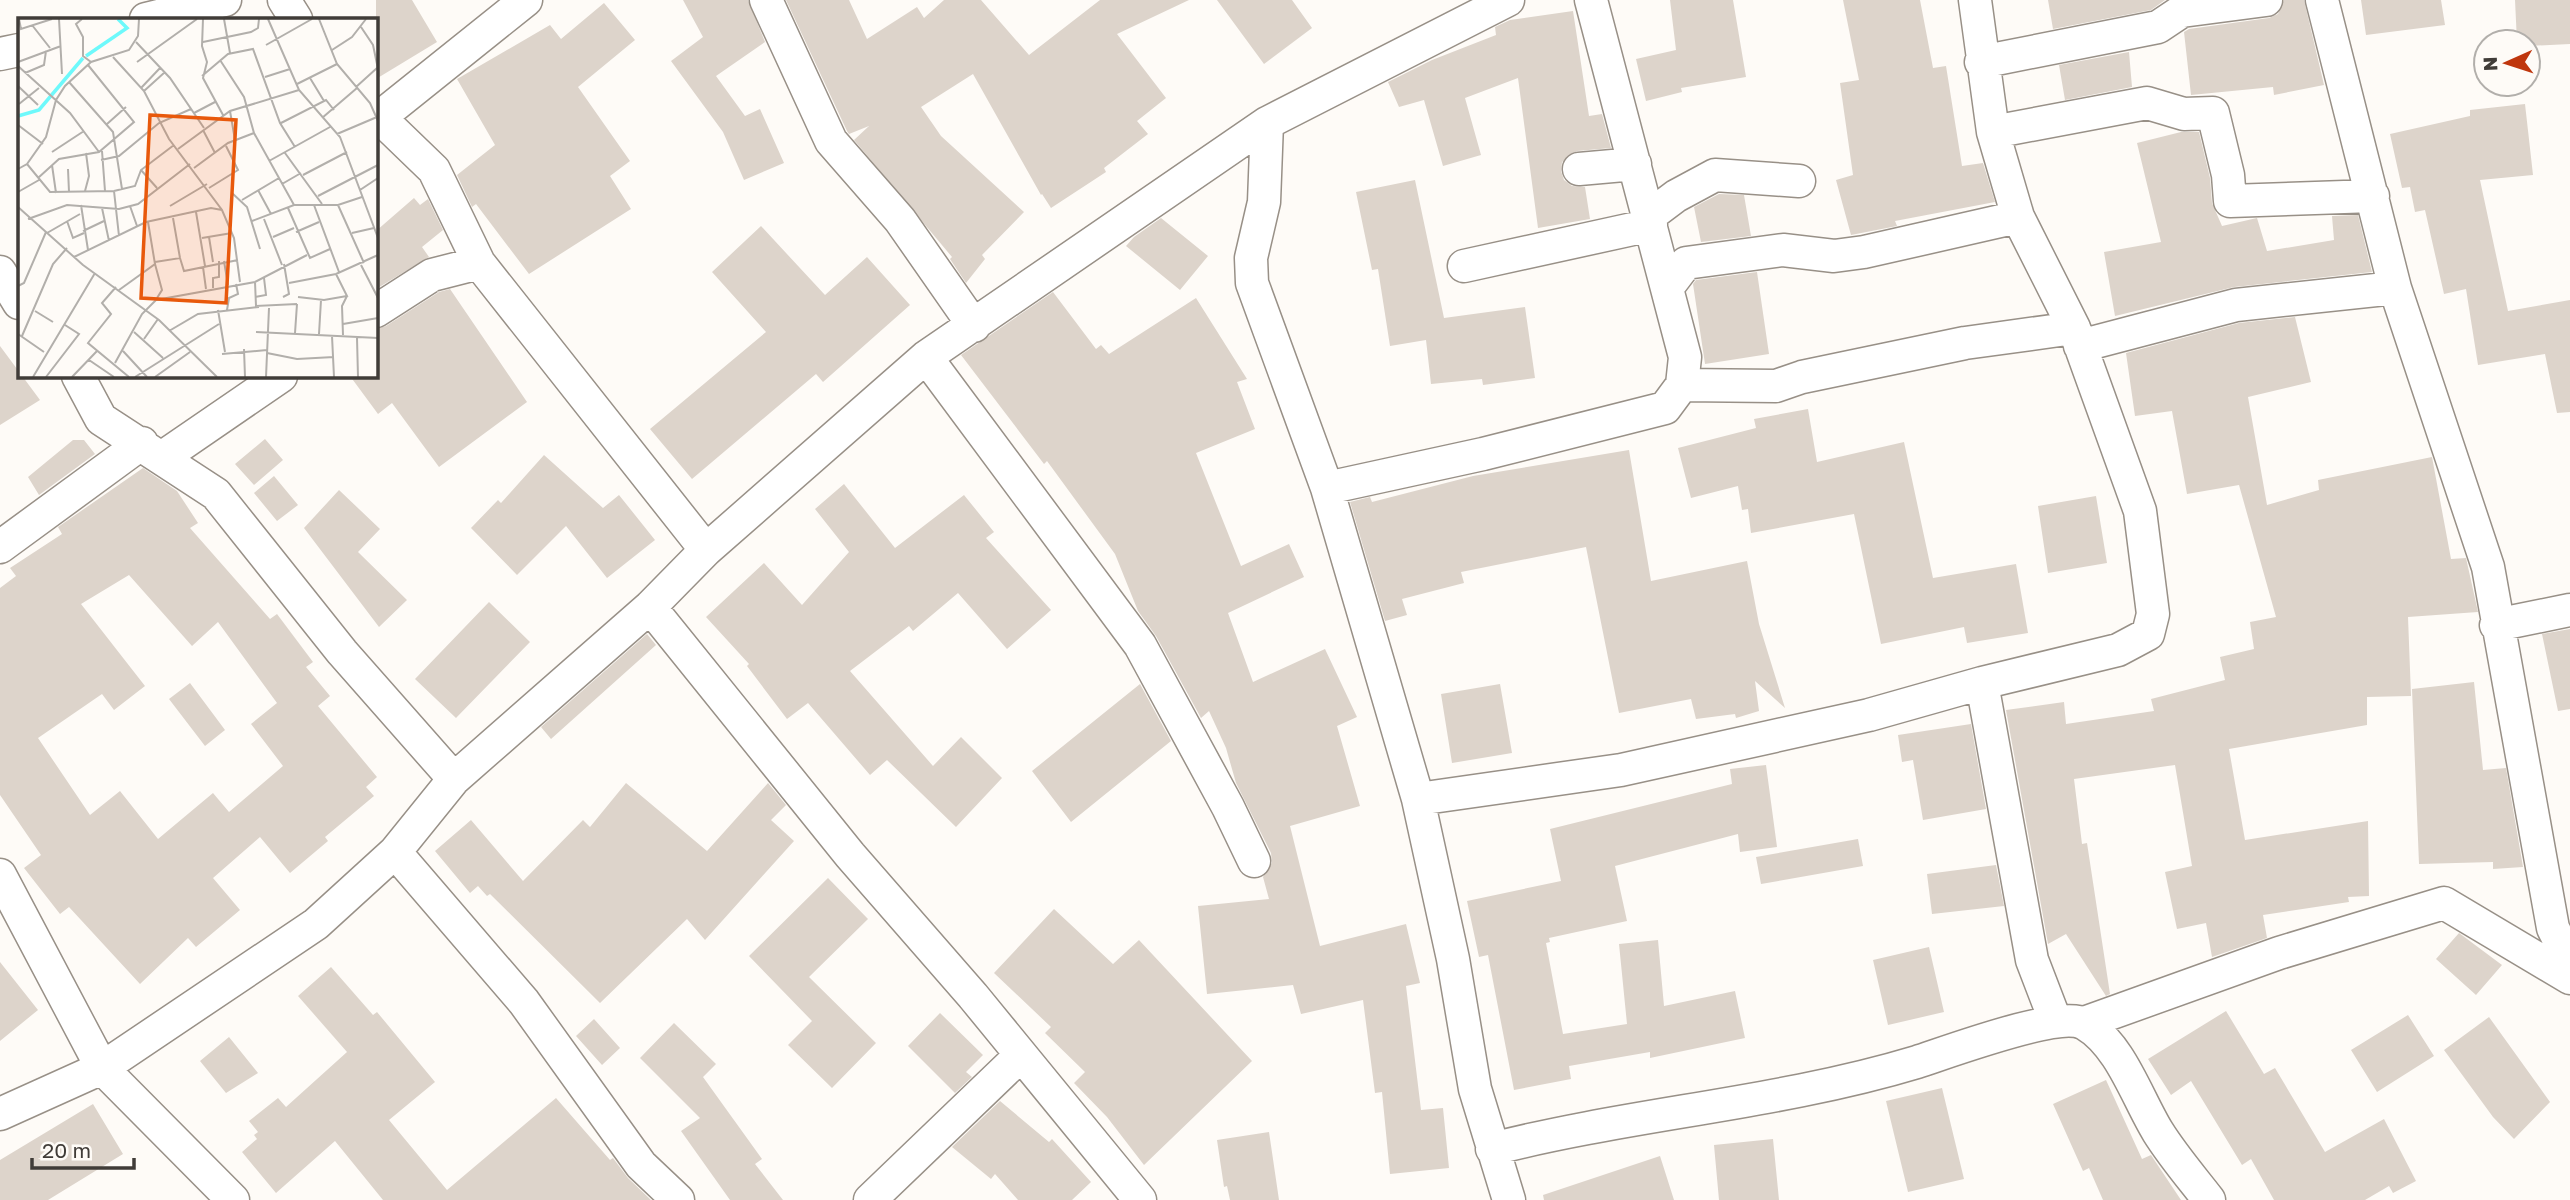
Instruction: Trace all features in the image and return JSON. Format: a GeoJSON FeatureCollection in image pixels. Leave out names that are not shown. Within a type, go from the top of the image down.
{"type":"FeatureCollection","features":[{"type":"Feature","properties":{"kind":"street"},"geometry":{"type":"LineString","coordinates":[[150,18],[225,0]]}},
{"type":"Feature","properties":{"kind":"street"},"geometry":{"type":"LineString","coordinates":[[284,0],[295,18]]}},
{"type":"Feature","properties":{"kind":"street"},"geometry":{"type":"LineString","coordinates":[[526,0],[378,116],[434,170],[479,263],[706,550]]}},
{"type":"Feature","properties":{"kind":"street"},"geometry":{"type":"LineString","coordinates":[[766,0],[831,141],[900,219],[974,326]]}},
{"type":"Feature","properties":{"kind":"street"},"geometry":{"type":"LineString","coordinates":[[0,1114],[102,1068],[316,924],[395,852],[454,779],[650,607],[706,550],[926,357],[1267,123],[1508,0]]}},
{"type":"Feature","properties":{"kind":"street"},"geometry":{"type":"LineString","coordinates":[[1327,488],[1483,454],[1665,408],[1682,384],[1685,357],[1591,0]]}},
{"type":"Feature","properties":{"kind":"street"},"geometry":{"type":"LineString","coordinates":[[1418,799],[1621,769],[1869,715],[1982,683],[2119,650],[2148,634],[2154,614],[2140,511],[2077,337],[2018,217],[1993,132],[1981,62],[1975,0]]}},
{"type":"Feature","properties":{"kind":"street"},"geometry":{"type":"LineString","coordinates":[[1981,62],[2158,27],[2182,11],[2266,0]]}},
{"type":"Feature","properties":{"kind":"street"},"geometry":{"type":"LineString","coordinates":[[2322,0],[2395,288],[2488,567],[2496,625],[2553,928],[2570,963]]}},
{"type":"Feature","properties":{"kind":"street"},"geometry":{"type":"LineString","coordinates":[[0,54],[18,50]]}},
{"type":"Feature","properties":{"kind":"street"},"geometry":{"type":"LineString","coordinates":[[1993,132],[2147,103],[2184,114],[2213,113],[2228,175],[2230,201],[2373,197]]}},
{"type":"Feature","properties":{"kind":"street"},"geometry":{"type":"LineString","coordinates":[[1267,123],[1264,202],[1251,258],[1252,283],[1327,488],[1418,799],[1452,959],[1475,1089],[1509,1200]]}},
{"type":"Feature","properties":{"kind":"street"},"geometry":{"type":"LineString","coordinates":[[1580,169],[1634,164]]}},
{"type":"Feature","properties":{"kind":"street"},"geometry":{"type":"LineString","coordinates":[[1464,266],[1649,221],[1676,196],[1715,175],[1799,181]]}},
{"type":"Feature","properties":{"kind":"street"},"geometry":{"type":"LineString","coordinates":[[1667,288],[1686,263],[1783,250],[1834,256],[1864,252],[2018,217]]}},
{"type":"Feature","properties":{"kind":"street"},"geometry":{"type":"LineString","coordinates":[[378,310],[432,275],[479,263]]}},
{"type":"Feature","properties":{"kind":"street"},"geometry":{"type":"LineString","coordinates":[[0,272],[18,301]]}},
{"type":"Feature","properties":{"kind":"street"},"geometry":{"type":"LineString","coordinates":[[1682,384],[1776,386],[1802,377],[1965,343],[2077,337],[2236,305],[2395,288]]}},
{"type":"Feature","properties":{"kind":"street"},"geometry":{"type":"LineString","coordinates":[[926,357],[1140,645],[1254,861]]}},
{"type":"Feature","properties":{"kind":"street"},"geometry":{"type":"LineString","coordinates":[[79,378],[102,419],[216,494],[342,652],[454,779]]}},
{"type":"Feature","properties":{"kind":"street"},"geometry":{"type":"LineString","coordinates":[[0,547],[152,450],[278,378]]}},
{"type":"Feature","properties":{"kind":"street"},"geometry":{"type":"LineString","coordinates":[[650,607],[850,855],[1021,1055],[1140,1200]]}},
{"type":"Feature","properties":{"kind":"street"},"geometry":{"type":"LineString","coordinates":[[2496,625],[2570,610]]}},
{"type":"Feature","properties":{"kind":"street"},"geometry":{"type":"LineString","coordinates":[[1982,683],[2032,960],[2069,1021],[2116,1055],[2158,1132],[2209,1200]]}},
{"type":"Feature","properties":{"kind":"street"},"geometry":{"type":"LineString","coordinates":[[395,852],[524,1002],[641,1165],[678,1200]]}},
{"type":"Feature","properties":{"kind":"street"},"geometry":{"type":"LineString","coordinates":[[0,875],[102,1068],[233,1200]]}},
{"type":"Feature","properties":{"kind":"street"},"geometry":{"type":"LineString","coordinates":[[1492,1149],[1545,1136],[1763,1098],[1877,1072],[2069,1021],[2444,903],[2570,978]]}},
{"type":"Feature","properties":{"kind":"street"},"geometry":{"type":"LineString","coordinates":[[870,1200],[1021,1055]]}},
{"type":"Feature","properties":{"kind":"building"},"geometry":{"type":"Polygon","coordinates":[[[376,0],[412,0],[437,42],[378,78],[376,0]]]}},
{"type":"Feature","properties":{"kind":"building"},"geometry":{"type":"Polygon","coordinates":[[[683,0],[748,0],[765,42],[716,76],[745,116],[760,109],[784,163],[744,180],[723,132],[671,61],[703,37],[683,0]]]}},
{"type":"Feature","properties":{"kind":"building"},"geometry":{"type":"Polygon","coordinates":[[[786,0],[849,0],[867,39],[917,7],[924,18],[944,0],[981,0],[1029,55],[1100,0],[1189,0],[1117,34],[1166,98],[1137,121],[1148,134],[1104,168],[1106,172],[1051,208],[1041,195],[973,74],[921,107],[941,136],[1024,212],[982,255],[985,259],[966,283],[950,259],[952,257],[854,140],[869,126],[849,134],[847,131],[786,0]]]}},
{"type":"Feature","properties":{"kind":"building"},"geometry":{"type":"Polygon","coordinates":[[[1217,0],[1292,0],[1312,28],[1264,64],[1217,0]]]}},
{"type":"Feature","properties":{"kind":"building"},"geometry":{"type":"Polygon","coordinates":[[[1670,0],[1733,0],[1746,77],[1681,88],[1682,92],[1646,101],[1636,59],[1676,50],[1670,0]]]}},
{"type":"Feature","properties":{"kind":"building"},"geometry":{"type":"Polygon","coordinates":[[[1843,0],[1920,0],[1933,68],[1946,66],[1962,166],[1983,163],[1995,202],[1895,221],[1897,226],[1851,235],[1836,180],[1853,175],[1840,83],[1859,80],[1843,0]]]}},
{"type":"Feature","properties":{"kind":"building"},"geometry":{"type":"Polygon","coordinates":[[[2048,0],[2165,0],[2151,10],[2053,29],[2048,0]]]}},
{"type":"Feature","properties":{"kind":"building"},"geometry":{"type":"Polygon","coordinates":[[[2284,0],[2304,0],[2324,85],[2274,95],[2273,87],[2191,95],[2184,32],[2189,29],[2269,18],[2278,14],[2284,0]]]}},
{"type":"Feature","properties":{"kind":"building"},"geometry":{"type":"Polygon","coordinates":[[[2361,0],[2441,0],[2445,25],[2366,35],[2361,0]]]}},
{"type":"Feature","properties":{"kind":"building"},"geometry":{"type":"Polygon","coordinates":[[[2515,0],[2570,0],[2570,44],[2542,45],[2542,28],[2516,28],[2515,0]]]}},
{"type":"Feature","properties":{"kind":"building"},"geometry":{"type":"Polygon","coordinates":[[[604,3],[635,40],[578,87],[630,161],[610,176],[631,209],[529,274],[476,204],[472,207],[457,175],[495,145],[457,79],[550,25],[561,39],[604,3]]]}},
{"type":"Feature","properties":{"kind":"building"},"geometry":{"type":"Polygon","coordinates":[[[1573,11],[1589,116],[1602,114],[1611,148],[1577,151],[1562,162],[1564,180],[1572,186],[1585,187],[1590,219],[1538,228],[1518,78],[1465,98],[1481,155],[1443,166],[1424,100],[1399,107],[1388,82],[1432,60],[1496,35],[1495,27],[1510,20],[1573,11]]]}},
{"type":"Feature","properties":{"kind":"building"},"geometry":{"type":"Polygon","coordinates":[[[2129,52],[2132,87],[2065,100],[2059,65],[2129,52]]]}},
{"type":"Feature","properties":{"kind":"building"},"geometry":{"type":"Polygon","coordinates":[[[2525,104],[2533,175],[2480,180],[2508,311],[2570,300],[2570,412],[2557,413],[2545,354],[2478,365],[2466,289],[2444,294],[2425,210],[2415,212],[2410,187],[2402,188],[2390,134],[2470,116],[2470,110],[2525,104]]]}},
{"type":"Feature","properties":{"kind":"building"},"geometry":{"type":"Polygon","coordinates":[[[2181,132],[2199,132],[2210,178],[2212,203],[2222,226],[2257,218],[2267,251],[2334,240],[2332,216],[2358,215],[2372,272],[2234,287],[2115,316],[2104,252],[2161,242],[2137,143],[2181,132]]]}},
{"type":"Feature","properties":{"kind":"building"},"geometry":{"type":"Polygon","coordinates":[[[1415,180],[1444,318],[1525,307],[1535,378],[1483,385],[1482,379],[1431,384],[1426,340],[1390,346],[1378,269],[1372,270],[1356,192],[1415,180]]]}},
{"type":"Feature","properties":{"kind":"building"},"geometry":{"type":"Polygon","coordinates":[[[1719,194],[1744,195],[1751,236],[1701,242],[1694,207],[1719,194]]]}},
{"type":"Feature","properties":{"kind":"building"},"geometry":{"type":"Polygon","coordinates":[[[414,198],[420,205],[428,199],[443,230],[422,247],[429,257],[378,288],[378,229],[414,198]]]}},
{"type":"Feature","properties":{"kind":"building"},"geometry":{"type":"Polygon","coordinates":[[[1161,218],[1208,256],[1180,290],[1126,246],[1161,218]]]}},
{"type":"Feature","properties":{"kind":"building"},"geometry":{"type":"Polygon","coordinates":[[[761,226],[825,295],[867,257],[910,305],[823,382],[816,374],[692,479],[650,429],[766,332],[712,272],[761,226]]]}},
{"type":"Feature","properties":{"kind":"building"},"geometry":{"type":"Polygon","coordinates":[[[1757,272],[1769,354],[1705,364],[1693,284],[1696,280],[1757,272]]]}},
{"type":"Feature","properties":{"kind":"building"},"geometry":{"type":"Polygon","coordinates":[[[450,289],[527,402],[439,467],[392,403],[378,414],[351,378],[378,378],[378,328],[439,292],[450,289]]]}},
{"type":"Feature","properties":{"kind":"building"},"geometry":{"type":"Polygon","coordinates":[[[1053,292],[1096,349],[1101,345],[1109,354],[1196,298],[1247,379],[1237,382],[1255,429],[1196,453],[1241,566],[1289,544],[1304,577],[1228,613],[1253,682],[1325,649],[1357,717],[1337,726],[1360,806],[1290,826],[1320,946],[1406,924],[1420,983],[1406,986],[1421,1110],[1443,1108],[1449,1168],[1390,1174],[1382,1092],[1375,1093],[1363,1000],[1301,1014],[1293,985],[1207,994],[1198,906],[1269,899],[1263,877],[1272,863],[1271,853],[1236,783],[1226,748],[1209,711],[1201,718],[1156,636],[1138,611],[1115,554],[1047,461],[1044,464],[961,355],[1053,292]]]}},
{"type":"Feature","properties":{"kind":"building"},"geometry":{"type":"Polygon","coordinates":[[[2295,317],[2311,382],[2248,397],[2267,505],[2319,490],[2318,480],[2432,457],[2451,559],[2466,558],[2478,612],[2408,617],[2411,696],[2367,697],[2367,725],[2229,749],[2245,840],[2368,821],[2369,896],[2348,897],[2349,902],[2263,915],[2267,938],[2212,957],[2206,923],[2177,929],[2165,872],[2192,866],[2175,765],[2074,779],[2082,844],[2087,843],[2110,994],[2106,996],[2066,934],[2048,944],[2006,710],[2064,702],[2066,724],[2154,711],[2151,699],[2225,680],[2220,657],[2254,649],[2250,622],[2276,617],[2239,485],[2187,494],[2172,411],[2135,416],[2126,353],[2239,323],[2295,317]]]}},
{"type":"Feature","properties":{"kind":"building"},"geometry":{"type":"Polygon","coordinates":[[[0,346],[18,370],[18,378],[24,378],[40,400],[0,425],[0,346]]]}},
{"type":"Feature","properties":{"kind":"building"},"geometry":{"type":"Polygon","coordinates":[[[1808,409],[1817,462],[1904,442],[1933,578],[2016,564],[2028,633],[1967,643],[1964,627],[1881,644],[1854,514],[1751,533],[1748,509],[1742,510],[1738,486],[1691,498],[1678,448],[1756,428],[1754,419],[1808,409]]]}},
{"type":"Feature","properties":{"kind":"building"},"geometry":{"type":"Polygon","coordinates":[[[265,439],[283,460],[254,485],[235,464],[265,439]]]}},
{"type":"Feature","properties":{"kind":"building"},"geometry":{"type":"Polygon","coordinates":[[[73,440],[84,440],[95,454],[39,495],[28,477],[73,440]]]}},
{"type":"Feature","properties":{"kind":"building"},"geometry":{"type":"Polygon","coordinates":[[[1629,450],[1651,581],[1747,561],[1759,624],[1785,708],[1755,681],[1759,711],[1736,718],[1735,714],[1696,719],[1691,699],[1619,713],[1586,547],[1461,572],[1464,583],[1402,599],[1407,615],[1385,621],[1350,502],[1370,497],[1372,502],[1473,476],[1629,450]]]}},
{"type":"Feature","properties":{"kind":"building"},"geometry":{"type":"Polygon","coordinates":[[[544,455],[603,508],[619,495],[655,540],[607,578],[566,526],[517,575],[471,528],[498,500],[501,503],[544,455]]]}},
{"type":"Feature","properties":{"kind":"building"},"geometry":{"type":"Polygon","coordinates":[[[143,468],[177,491],[198,523],[190,528],[270,619],[277,614],[313,662],[306,667],[330,696],[318,706],[377,777],[366,787],[374,796],[325,837],[328,841],[290,873],[260,837],[213,878],[240,910],[196,947],[188,938],[140,984],[69,907],[60,914],[24,868],[41,855],[0,795],[0,588],[16,576],[10,568],[62,534],[58,527],[143,468]],[[129,575],[81,604],[145,686],[114,710],[102,694],[38,738],[90,815],[120,791],[158,839],[213,793],[229,812],[283,766],[251,724],[277,703],[218,622],[192,646],[129,575]]]}},
{"type":"Feature","properties":{"kind":"building"},"geometry":{"type":"Polygon","coordinates":[[[274,476],[298,505],[277,521],[254,493],[274,476]]]}},
{"type":"Feature","properties":{"kind":"building"},"geometry":{"type":"Polygon","coordinates":[[[844,484],[895,548],[964,495],[994,532],[986,538],[1051,610],[1007,649],[958,593],[913,631],[909,626],[850,671],[933,766],[961,737],[1002,778],[956,827],[887,760],[870,775],[808,703],[787,719],[747,666],[749,664],[706,617],[764,563],[802,605],[849,552],[815,509],[844,484]]]}},
{"type":"Feature","properties":{"kind":"building"},"geometry":{"type":"Polygon","coordinates":[[[339,490],[380,529],[358,552],[407,600],[379,627],[304,528],[339,490]]]}},
{"type":"Feature","properties":{"kind":"building"},"geometry":{"type":"Polygon","coordinates":[[[2096,496],[2107,563],[2048,573],[2038,506],[2096,496]]]}},
{"type":"Feature","properties":{"kind":"building"},"geometry":{"type":"Polygon","coordinates":[[[489,602],[530,642],[456,718],[415,679],[489,602]]]}},
{"type":"Feature","properties":{"kind":"building"},"geometry":{"type":"Polygon","coordinates":[[[2570,629],[2570,709],[2558,711],[2542,634],[2570,629]]]}},
{"type":"Feature","properties":{"kind":"building"},"geometry":{"type":"Polygon","coordinates":[[[647,634],[656,645],[551,739],[541,727],[647,634]]]}},
{"type":"Feature","properties":{"kind":"building"},"geometry":{"type":"Polygon","coordinates":[[[2474,682],[2483,770],[2506,768],[2523,867],[2493,869],[2493,862],[2419,864],[2412,689],[2474,682]]]}},
{"type":"Feature","properties":{"kind":"building"},"geometry":{"type":"Polygon","coordinates":[[[190,683],[225,730],[205,746],[169,699],[190,683]]]}},
{"type":"Feature","properties":{"kind":"building"},"geometry":{"type":"Polygon","coordinates":[[[1140,684],[1171,741],[1071,822],[1032,771],[1140,684]]]}},
{"type":"Feature","properties":{"kind":"building"},"geometry":{"type":"Polygon","coordinates":[[[1500,684],[1512,753],[1452,763],[1441,694],[1500,684]]]}},
{"type":"Feature","properties":{"kind":"building"},"geometry":{"type":"Polygon","coordinates":[[[1971,724],[1986,809],[1923,820],[1913,760],[1902,762],[1898,735],[1971,724]]]}},
{"type":"Feature","properties":{"kind":"building"},"geometry":{"type":"Polygon","coordinates":[[[1766,765],[1777,847],[1740,852],[1738,834],[1615,866],[1627,921],[1549,938],[1550,942],[1546,943],[1563,1034],[1627,1024],[1619,944],[1658,940],[1664,1006],[1735,991],[1745,1038],[1650,1058],[1650,1052],[1569,1066],[1571,1079],[1514,1090],[1488,955],[1479,957],[1467,901],[1561,881],[1550,829],[1732,784],[1730,769],[1766,765]]]}},
{"type":"Feature","properties":{"kind":"building"},"geometry":{"type":"Polygon","coordinates":[[[626,783],[707,851],[768,783],[786,805],[771,820],[794,841],[705,940],[687,919],[600,1003],[490,894],[487,896],[478,886],[470,893],[435,851],[471,820],[523,881],[583,820],[590,827],[626,783]]]}},
{"type":"Feature","properties":{"kind":"building"},"geometry":{"type":"Polygon","coordinates":[[[1858,839],[1863,866],[1761,884],[1756,857],[1858,839]]]}},
{"type":"Feature","properties":{"kind":"building"},"geometry":{"type":"Polygon","coordinates":[[[1996,865],[2004,906],[1932,914],[1927,874],[1996,865]]]}},
{"type":"Feature","properties":{"kind":"building"},"geometry":{"type":"Polygon","coordinates":[[[828,878],[868,919],[809,977],[876,1043],[832,1088],[788,1045],[812,1021],[749,956],[828,878]]]}},
{"type":"Feature","properties":{"kind":"building"},"geometry":{"type":"Polygon","coordinates":[[[1054,909],[1113,964],[1139,940],[1252,1061],[1144,1165],[1107,1117],[1074,1083],[1085,1072],[1045,1033],[1051,1027],[994,973],[1054,909]]]}},
{"type":"Feature","properties":{"kind":"building"},"geometry":{"type":"Polygon","coordinates":[[[2459,933],[2502,965],[2476,995],[2436,959],[2459,933]]]}},
{"type":"Feature","properties":{"kind":"building"},"geometry":{"type":"Polygon","coordinates":[[[1929,947],[1944,1012],[1888,1025],[1873,960],[1929,947]]]}},
{"type":"Feature","properties":{"kind":"building"},"geometry":{"type":"Polygon","coordinates":[[[0,962],[38,1010],[0,1041],[0,962]]]}},
{"type":"Feature","properties":{"kind":"building"},"geometry":{"type":"Polygon","coordinates":[[[331,967],[373,1015],[377,1012],[435,1082],[389,1120],[447,1190],[556,1098],[610,1160],[613,1158],[628,1178],[651,1200],[383,1200],[335,1141],[276,1193],[242,1152],[257,1139],[254,1135],[258,1132],[249,1121],[278,1098],[286,1107],[347,1052],[298,996],[331,967]]]}},
{"type":"Feature","properties":{"kind":"building"},"geometry":{"type":"Polygon","coordinates":[[[2226,1011],[2264,1074],[2275,1068],[2325,1152],[2384,1119],[2416,1181],[2393,1193],[2389,1186],[2365,1200],[2274,1200],[2251,1159],[2242,1165],[2191,1081],[2171,1095],[2148,1059],[2226,1011]]]}},
{"type":"Feature","properties":{"kind":"building"},"geometry":{"type":"Polygon","coordinates":[[[940,1013],[983,1055],[966,1072],[972,1077],[955,1093],[908,1046],[940,1013]]]}},
{"type":"Feature","properties":{"kind":"building"},"geometry":{"type":"Polygon","coordinates":[[[2408,1015],[2434,1056],[2377,1092],[2351,1050],[2408,1015]]]}},
{"type":"Feature","properties":{"kind":"building"},"geometry":{"type":"Polygon","coordinates":[[[2489,1017],[2550,1102],[2514,1139],[2493,1117],[2444,1050],[2489,1017]]]}},
{"type":"Feature","properties":{"kind":"building"},"geometry":{"type":"Polygon","coordinates":[[[594,1019],[620,1048],[602,1065],[576,1036],[594,1019]]]}},
{"type":"Feature","properties":{"kind":"building"},"geometry":{"type":"Polygon","coordinates":[[[674,1023],[716,1064],[703,1077],[762,1159],[755,1164],[783,1200],[730,1200],[681,1131],[700,1118],[640,1058],[674,1023]]]}},
{"type":"Feature","properties":{"kind":"building"},"geometry":{"type":"Polygon","coordinates":[[[229,1037],[258,1073],[226,1093],[200,1061],[229,1037]]]}},
{"type":"Feature","properties":{"kind":"building"},"geometry":{"type":"Polygon","coordinates":[[[2106,1080],[2142,1159],[2151,1155],[2181,1200],[2103,1200],[2089,1168],[2083,1171],[2053,1104],[2106,1080]]]}},
{"type":"Feature","properties":{"kind":"building"},"geometry":{"type":"Polygon","coordinates":[[[1942,1088],[1964,1179],[1908,1192],[1886,1101],[1942,1088]]]}},
{"type":"Feature","properties":{"kind":"building"},"geometry":{"type":"Polygon","coordinates":[[[1000,1101],[1049,1142],[1052,1139],[1091,1182],[1072,1200],[1018,1200],[995,1174],[991,1179],[952,1147],[1000,1101]]]}},
{"type":"Feature","properties":{"kind":"building"},"geometry":{"type":"Polygon","coordinates":[[[93,1104],[123,1154],[48,1200],[0,1200],[0,1160],[93,1104]]]}},
{"type":"Feature","properties":{"kind":"building"},"geometry":{"type":"Polygon","coordinates":[[[1269,1132],[1279,1200],[1230,1200],[1227,1186],[1224,1187],[1217,1140],[1269,1132]]]}},
{"type":"Feature","properties":{"kind":"building"},"geometry":{"type":"Polygon","coordinates":[[[1773,1139],[1779,1200],[1719,1200],[1714,1145],[1773,1139]]]}},
{"type":"Feature","properties":{"kind":"building"},"geometry":{"type":"Polygon","coordinates":[[[1660,1156],[1674,1200],[1544,1200],[1543,1195],[1660,1156]]]}}]}
